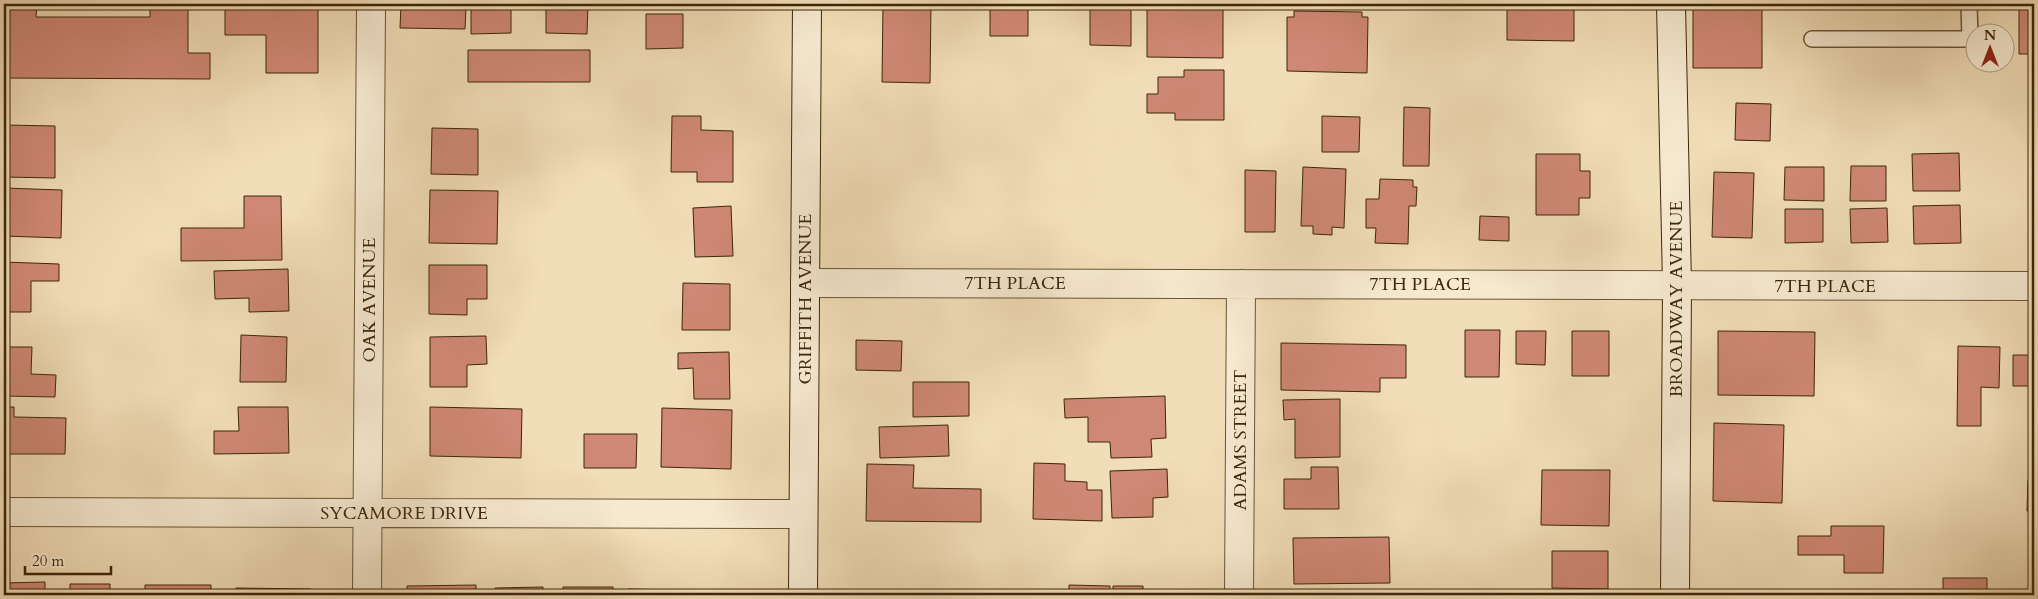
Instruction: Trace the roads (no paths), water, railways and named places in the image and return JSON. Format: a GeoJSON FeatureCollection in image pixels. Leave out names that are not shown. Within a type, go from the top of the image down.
{"type":"FeatureCollection","features":[{"type":"Feature","properties":{"kind":"street","name":"OAK AVENUE"},"geometry":{"type":"LineString","coordinates":[[367,595],[371,4]]}},
{"type":"Feature","properties":{"kind":"street","name":"GRIFFITH AVENUE"},"geometry":{"type":"LineString","coordinates":[[803,595],[807,4]]}},
{"type":"Feature","properties":{"kind":"street","name":"BROADWAY AVENUE"},"geometry":{"type":"LineString","coordinates":[[1671,4],[1677,285],[1675,595]]}},
{"type":"Feature","properties":{"kind":"street","name":"7TH PLACE"},"geometry":{"type":"LineString","coordinates":[[805,283],[2034,286]]}},
{"type":"Feature","properties":{"kind":"street","name":"ADAMS STREET"},"geometry":{"type":"LineString","coordinates":[[1239,595],[1241,284]]}},
{"type":"Feature","properties":{"kind":"street","name":"SYCAMORE DRIVE"},"geometry":{"type":"LineString","coordinates":[[4,512],[803,514]]}},
{"type":"Feature","properties":{"kind":"lane"},"geometry":{"type":"LineString","coordinates":[[1812,39],[1970,39],[1970,4]]}}]}
